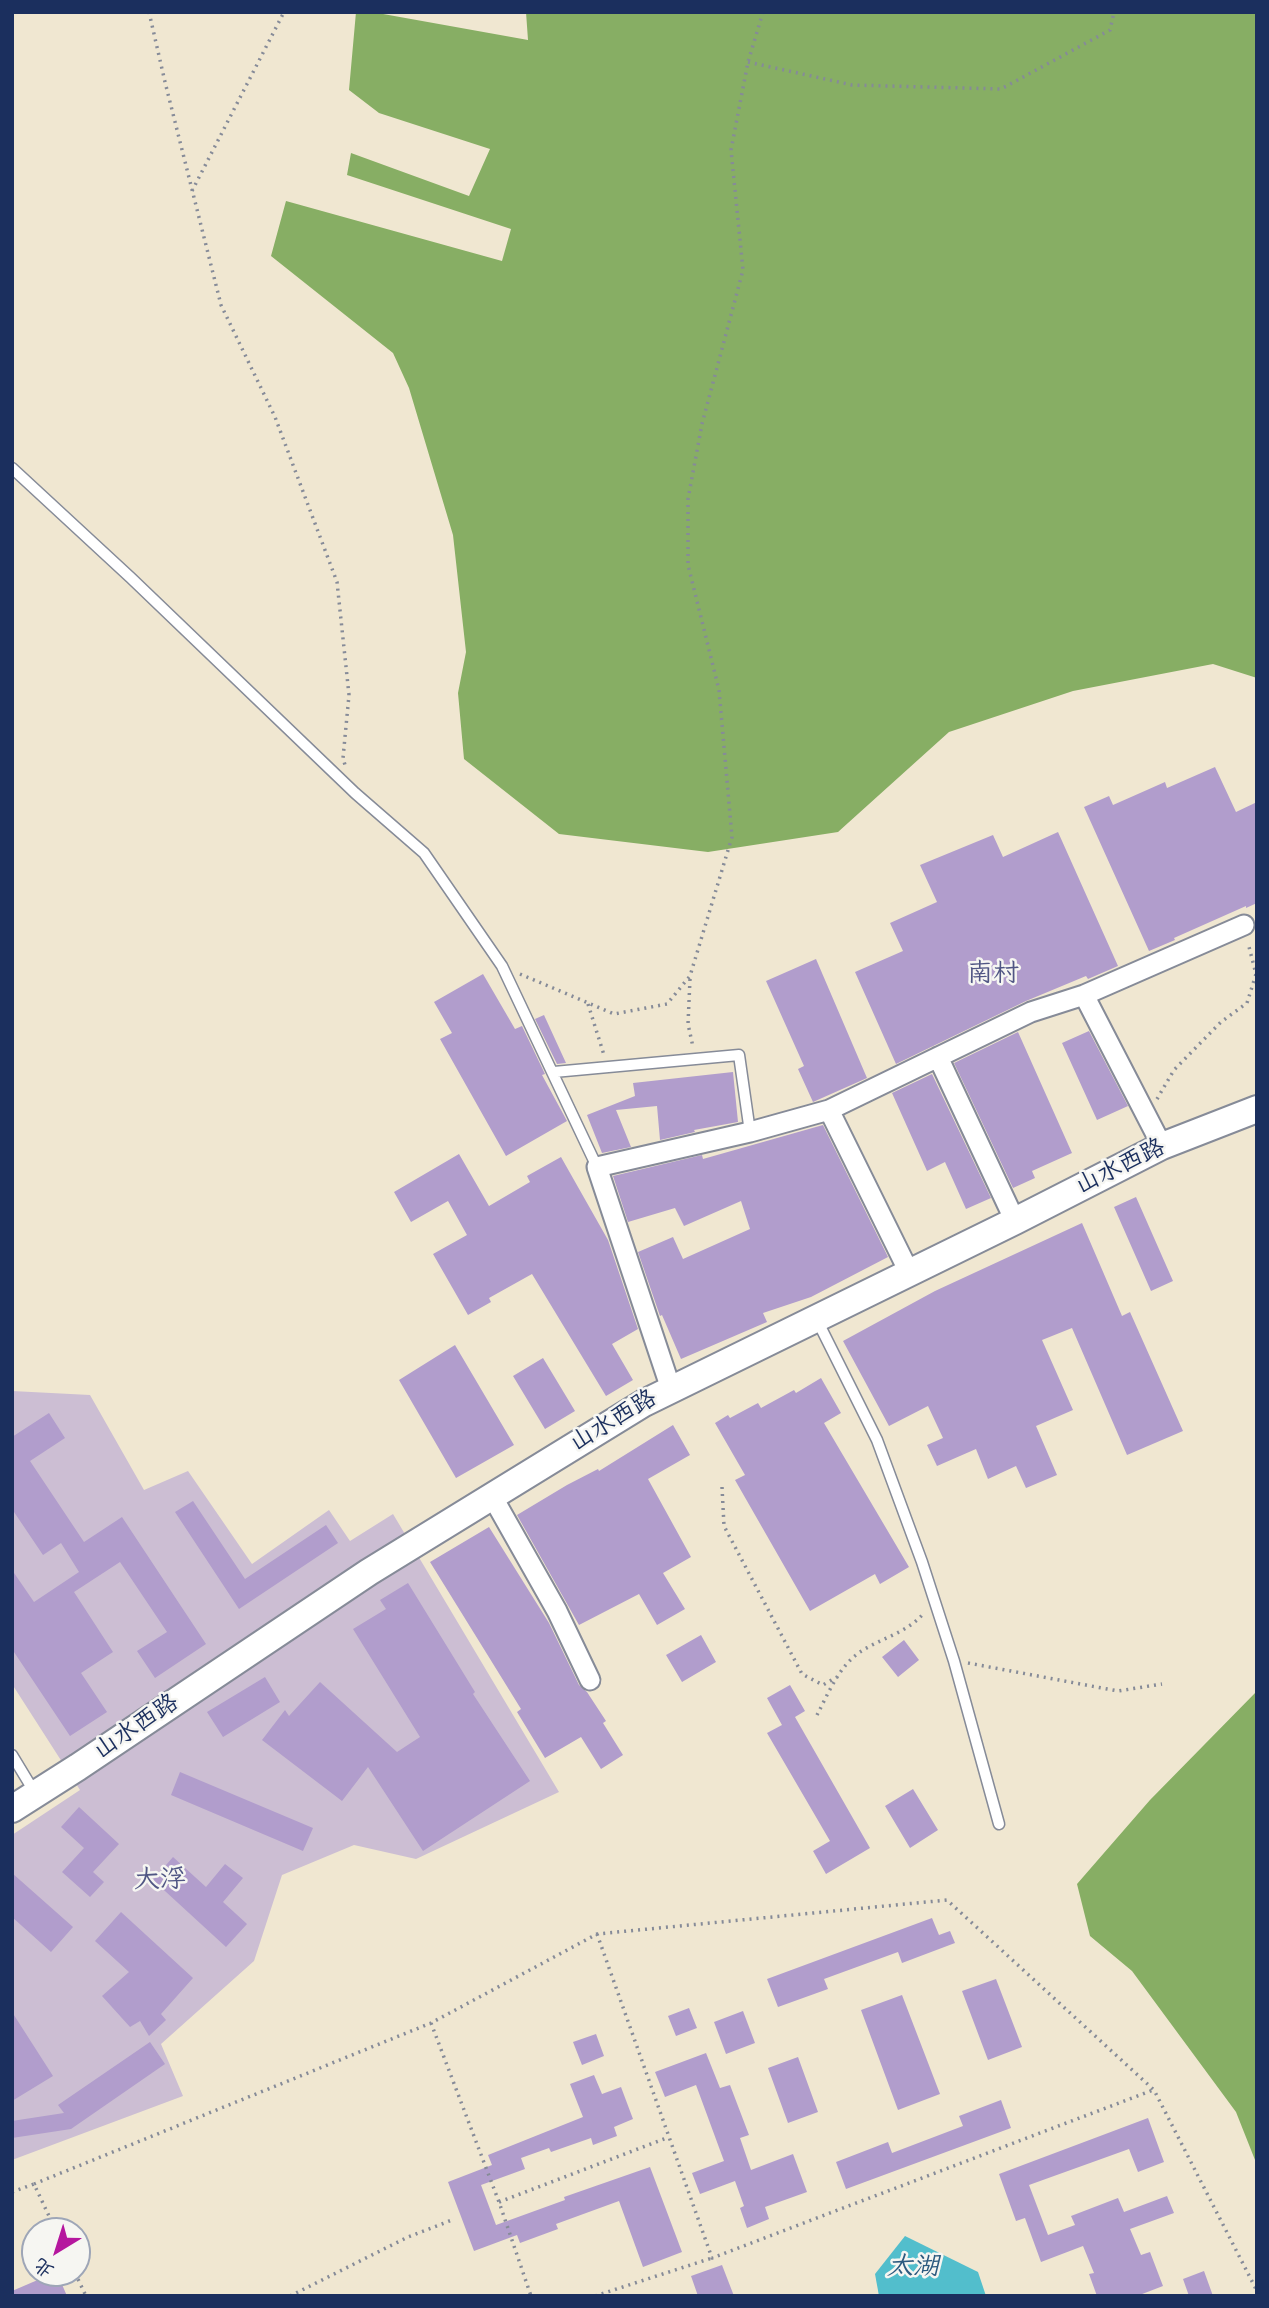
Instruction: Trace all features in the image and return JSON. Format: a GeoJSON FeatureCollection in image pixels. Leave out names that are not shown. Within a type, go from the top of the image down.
{"type":"FeatureCollection","features":[{"type":"Feature","properties":{"kind":"street"},"geometry":{"type":"LineString","coordinates":[[671,1389],[597,1167],[750,1132],[829,1110],[1031,1012],[1084,995],[1244,925]]}},
{"type":"Feature","properties":{"kind":"street"},"geometry":{"type":"LineString","coordinates":[[1084,995],[1163,1146]]}},
{"type":"Feature","properties":{"kind":"street"},"geometry":{"type":"LineString","coordinates":[[938,1056],[1015,1221]]}},
{"type":"Feature","properties":{"kind":"street","name":"山水西路"},"geometry":{"type":"LineString","coordinates":[[12,1809],[369,1572],[644,1403],[1163,1146],[1257,1109]]}},
{"type":"Feature","properties":{"kind":"street"},"geometry":{"type":"LineString","coordinates":[[829,1110],[909,1272]]}},
{"type":"Feature","properties":{"kind":"street"},"geometry":{"type":"LineString","coordinates":[[492,1496],[556,1611],[590,1680]]}},
{"type":"Feature","properties":{"kind":"lane"},"geometry":{"type":"LineString","coordinates":[[12,468],[355,793],[424,853],[502,966],[597,1167]]}},
{"type":"Feature","properties":{"kind":"lane"},"geometry":{"type":"LineString","coordinates":[[554,1072],[739,1055],[750,1132]]}},
{"type":"Feature","properties":{"kind":"lane"},"geometry":{"type":"LineString","coordinates":[[816,1319],[877,1440],[935,1601],[999,1824]]}},
{"type":"Feature","properties":{"kind":"lane"},"geometry":{"type":"LineString","coordinates":[[12,1755],[36,1794]]}},
{"type":"Feature","properties":{"kind":"path"},"geometry":{"type":"LineString","coordinates":[[149,12],[221,304],[275,418],[337,582],[349,695],[343,758],[355,793]]}},
{"type":"Feature","properties":{"kind":"path"},"geometry":{"type":"LineString","coordinates":[[192,191],[284,12]]}},
{"type":"Feature","properties":{"kind":"path"},"geometry":{"type":"LineString","coordinates":[[695,1059],[688,1024],[690,976],[732,837],[719,690],[688,565],[688,499],[702,424],[743,270],[731,150],[748,62],[763,12]]}},
{"type":"Feature","properties":{"kind":"path"},"geometry":{"type":"LineString","coordinates":[[748,62],[852,85],[1001,89],[1110,30],[1114,12]]}},
{"type":"Feature","properties":{"kind":"path"},"geometry":{"type":"LineString","coordinates":[[1146,1116],[1174,1070],[1220,1022],[1247,1003],[1256,974],[1244,925]]}},
{"type":"Feature","properties":{"kind":"path"},"geometry":{"type":"LineString","coordinates":[[502,966],[614,1014],[667,1004],[690,976]]}},
{"type":"Feature","properties":{"kind":"path"},"geometry":{"type":"LineString","coordinates":[[588,1004],[608,1067]]}},
{"type":"Feature","properties":{"kind":"path"},"geometry":{"type":"LineString","coordinates":[[722,1487],[724,1526],[802,1674],[823,1685],[837,1677]]}},
{"type":"Feature","properties":{"kind":"path"},"geometry":{"type":"LineString","coordinates":[[817,1714],[837,1677],[858,1653],[915,1624],[935,1601]]}},
{"type":"Feature","properties":{"kind":"path"},"geometry":{"type":"LineString","coordinates":[[954,1661],[1118,1691],[1162,1684]]}},
{"type":"Feature","properties":{"kind":"path"},"geometry":{"type":"LineString","coordinates":[[12,2192],[431,2023],[597,1934],[947,1900],[1154,2090],[1257,2291]]}},
{"type":"Feature","properties":{"kind":"path"},"geometry":{"type":"LineString","coordinates":[[597,1934],[712,2258]]}},
{"type":"Feature","properties":{"kind":"path"},"geometry":{"type":"LineString","coordinates":[[431,2023],[499,2202],[531,2296]]}},
{"type":"Feature","properties":{"kind":"path"},"geometry":{"type":"LineString","coordinates":[[595,2296],[712,2258],[1154,2090]]}},
{"type":"Feature","properties":{"kind":"path"},"geometry":{"type":"LineString","coordinates":[[499,2202],[669,2137]]}},
{"type":"Feature","properties":{"kind":"path"},"geometry":{"type":"LineString","coordinates":[[34,2184],[49,2217]]}},
{"type":"Feature","properties":{"kind":"path"},"geometry":{"type":"LineString","coordinates":[[290,2296],[408,2237],[452,2220]]}},
{"type":"Feature","properties":{"kind":"shaded area"},"geometry":{"type":"Polygon","coordinates":[[[12,1391],[90,1395],[144,1490],[188,1471],[252,1564],[329,1510],[350,1541],[393,1514],[559,1792],[416,1859],[354,1845],[282,1875],[254,1961],[161,2044],[183,2096],[12,2160],[12,1835],[80,1790],[12,1684],[12,1391]]]}},
{"type":"Feature","properties":{"kind":"green space"},"geometry":{"type":"Polygon","coordinates":[[[356,12],[372,12],[528,40],[526,12],[1257,12],[1257,678],[1213,664],[1073,691],[949,732],[838,832],[708,852],[559,834],[464,759],[458,693],[466,652],[453,535],[409,388],[393,353],[271,256],[286,201],[502,261],[511,229],[347,175],[351,153],[469,196],[490,149],[379,113],[349,90],[356,12]]]}},
{"type":"Feature","properties":{"kind":"green space"},"geometry":{"type":"Polygon","coordinates":[[[1257,1691],[1257,2165],[1236,2112],[1132,1971],[1090,1936],[1077,1884],[1150,1800],[1257,1691]]]}},
{"type":"Feature","properties":{"kind":"water","name":"太湖"},"geometry":{"type":"Polygon","coordinates":[[[905,2236],[978,2272],[986,2296],[879,2296],[875,2274],[905,2236]]]}},
{"type":"Feature","properties":{"kind":"building"},"geometry":{"type":"Polygon","coordinates":[[[1215,767],[1236,812],[1257,802],[1257,903],[1149,951],[1084,807],[1109,796],[1113,805],[1165,782],[1167,788],[1215,767]]]}},
{"type":"Feature","properties":{"kind":"building"},"geometry":{"type":"Polygon","coordinates":[[[1058,832],[1118,966],[1026,1001],[896,1064],[855,972],[903,951],[890,923],[937,902],[920,865],[993,835],[1003,857],[1058,832]]]}},
{"type":"Feature","properties":{"kind":"building"},"geometry":{"type":"Polygon","coordinates":[[[816,959],[867,1078],[813,1102],[798,1069],[804,1066],[766,981],[816,959]]]}},
{"type":"Feature","properties":{"kind":"building"},"geometry":{"type":"Polygon","coordinates":[[[483,974],[515,1029],[522,1026],[545,1074],[542,1075],[567,1121],[506,1156],[440,1039],[452,1033],[434,1002],[483,974]]]}},
{"type":"Feature","properties":{"kind":"building"},"geometry":{"type":"Polygon","coordinates":[[[544,1015],[566,1063],[557,1064],[535,1019],[544,1015]]]}},
{"type":"Feature","properties":{"kind":"building"},"geometry":{"type":"Polygon","coordinates":[[[1089,1031],[1128,1106],[1097,1120],[1062,1043],[1089,1031]]]}},
{"type":"Feature","properties":{"kind":"building"},"geometry":{"type":"Polygon","coordinates":[[[1018,1032],[1072,1153],[1032,1171],[1035,1178],[1013,1188],[954,1063],[1018,1032]]]}},
{"type":"Feature","properties":{"kind":"building"},"geometry":{"type":"Polygon","coordinates":[[[733,1072],[738,1122],[660,1140],[657,1106],[616,1110],[631,1147],[602,1153],[587,1115],[635,1096],[633,1083],[733,1072]]]}},
{"type":"Feature","properties":{"kind":"building"},"geometry":{"type":"Polygon","coordinates":[[[932,1074],[991,1198],[966,1209],[945,1162],[927,1171],[892,1093],[932,1074]]]}},
{"type":"Feature","properties":{"kind":"building"},"geometry":{"type":"Polygon","coordinates":[[[823,1125],[888,1257],[811,1297],[763,1313],[767,1322],[681,1359],[662,1315],[660,1316],[638,1252],[673,1237],[683,1259],[750,1229],[741,1201],[684,1226],[675,1208],[628,1222],[613,1176],[702,1155],[703,1159],[823,1125]]]}},
{"type":"Feature","properties":{"kind":"building"},"geometry":{"type":"Polygon","coordinates":[[[459,1154],[489,1206],[530,1182],[527,1176],[561,1157],[608,1240],[638,1329],[612,1344],[633,1380],[606,1396],[532,1274],[489,1298],[491,1302],[468,1315],[433,1254],[467,1235],[448,1201],[411,1222],[394,1192],[459,1154]]]}},
{"type":"Feature","properties":{"kind":"building"},"geometry":{"type":"Polygon","coordinates":[[[1136,1197],[1173,1281],[1151,1291],[1114,1207],[1136,1197]]]}},
{"type":"Feature","properties":{"kind":"building"},"geometry":{"type":"Polygon","coordinates":[[[1082,1223],[1122,1316],[1130,1312],[1183,1431],[1127,1455],[1072,1328],[1042,1340],[1073,1410],[1036,1426],[1057,1475],[1026,1488],[1016,1466],[988,1479],[976,1449],[937,1466],[927,1445],[943,1438],[928,1406],[889,1426],[843,1341],[935,1291],[1082,1223]]]}},
{"type":"Feature","properties":{"kind":"building"},"geometry":{"type":"Polygon","coordinates":[[[455,1345],[514,1445],[456,1478],[399,1380],[455,1345]]]}},
{"type":"Feature","properties":{"kind":"building"},"geometry":{"type":"Polygon","coordinates":[[[543,1358],[575,1411],[545,1429],[513,1376],[543,1358]]]}},
{"type":"Feature","properties":{"kind":"building"},"geometry":{"type":"Polygon","coordinates":[[[821,1378],[841,1413],[824,1423],[909,1567],[880,1584],[875,1574],[810,1611],[735,1480],[745,1475],[715,1423],[758,1403],[761,1408],[794,1390],[796,1393],[821,1378]]]}},
{"type":"Feature","properties":{"kind":"building"},"geometry":{"type":"Polygon","coordinates":[[[49,1413],[65,1438],[30,1461],[84,1542],[122,1517],[206,1644],[155,1678],[137,1651],[167,1632],[120,1562],[74,1592],[113,1652],[81,1673],[107,1712],[70,1736],[12,1649],[12,1570],[34,1602],[79,1572],[61,1543],[43,1555],[12,1509],[12,1437],[49,1413]]]}},
{"type":"Feature","properties":{"kind":"building"},"geometry":{"type":"Polygon","coordinates":[[[673,1425],[690,1455],[648,1479],[691,1557],[663,1573],[685,1609],[657,1625],[639,1594],[579,1625],[517,1515],[567,1485],[598,1469],[599,1471],[673,1425]]]}},
{"type":"Feature","properties":{"kind":"building"},"geometry":{"type":"Polygon","coordinates":[[[193,1501],[245,1579],[326,1525],[338,1543],[239,1609],[175,1512],[193,1501]]]}},
{"type":"Feature","properties":{"kind":"building"},"geometry":{"type":"Polygon","coordinates":[[[489,1527],[549,1623],[579,1685],[587,1692],[606,1721],[603,1723],[623,1755],[601,1769],[581,1737],[545,1758],[517,1712],[521,1709],[430,1562],[489,1527]]]}},
{"type":"Feature","properties":{"kind":"building"},"geometry":{"type":"Polygon","coordinates":[[[408,1583],[475,1692],[473,1694],[530,1781],[423,1851],[368,1767],[342,1801],[262,1740],[285,1710],[289,1716],[320,1682],[397,1752],[420,1737],[353,1629],[386,1609],[380,1600],[408,1583]]]}},
{"type":"Feature","properties":{"kind":"building"},"geometry":{"type":"Polygon","coordinates":[[[701,1635],[716,1662],[682,1682],[666,1655],[701,1635]]]}},
{"type":"Feature","properties":{"kind":"building"},"geometry":{"type":"Polygon","coordinates":[[[904,1640],[919,1660],[898,1677],[882,1657],[904,1640]]]}},
{"type":"Feature","properties":{"kind":"building"},"geometry":{"type":"Polygon","coordinates":[[[265,1677],[280,1702],[223,1737],[207,1712],[265,1677]]]}},
{"type":"Feature","properties":{"kind":"building"},"geometry":{"type":"Polygon","coordinates":[[[790,1685],[805,1711],[795,1717],[870,1848],[826,1874],[813,1851],[830,1841],[767,1733],[782,1725],[767,1698],[790,1685]]]}},
{"type":"Feature","properties":{"kind":"building"},"geometry":{"type":"Polygon","coordinates":[[[180,1772],[313,1828],[303,1851],[171,1795],[180,1772]]]}},
{"type":"Feature","properties":{"kind":"building"},"geometry":{"type":"Polygon","coordinates":[[[913,1789],[938,1830],[910,1848],[885,1806],[913,1789]]]}},
{"type":"Feature","properties":{"kind":"building"},"geometry":{"type":"Polygon","coordinates":[[[79,1807],[119,1844],[93,1872],[104,1882],[90,1897],[62,1872],[84,1848],[61,1827],[79,1807]]]}},
{"type":"Feature","properties":{"kind":"building"},"geometry":{"type":"Polygon","coordinates":[[[173,1857],[206,1887],[225,1864],[243,1878],[223,1902],[247,1924],[226,1947],[153,1880],[173,1857]]]}},
{"type":"Feature","properties":{"kind":"building"},"geometry":{"type":"Polygon","coordinates":[[[12,1873],[73,1927],[51,1952],[12,1917],[12,1873]]]}},
{"type":"Feature","properties":{"kind":"building"},"geometry":{"type":"Polygon","coordinates":[[[121,1912],[193,1978],[161,2014],[166,2020],[149,2036],[140,2021],[130,2027],[102,1996],[129,1972],[95,1941],[121,1912]]]}},
{"type":"Feature","properties":{"kind":"building"},"geometry":{"type":"Polygon","coordinates":[[[932,1918],[939,1935],[950,1931],[955,1943],[902,1963],[898,1952],[824,1979],[828,1989],[778,2007],[767,1979],[932,1918]]]}},
{"type":"Feature","properties":{"kind":"building"},"geometry":{"type":"Polygon","coordinates":[[[996,1979],[1022,2047],[988,2060],[962,1991],[996,1979]]]}},
{"type":"Feature","properties":{"kind":"building"},"geometry":{"type":"Polygon","coordinates":[[[902,1995],[940,2094],[898,2110],[861,2010],[902,1995]]]}},
{"type":"Feature","properties":{"kind":"building"},"geometry":{"type":"Polygon","coordinates":[[[689,2008],[697,2028],[676,2036],[668,2016],[689,2008]]]}},
{"type":"Feature","properties":{"kind":"building"},"geometry":{"type":"Polygon","coordinates":[[[743,2011],[755,2043],[726,2054],[714,2022],[743,2011]]]}},
{"type":"Feature","properties":{"kind":"building"},"geometry":{"type":"Polygon","coordinates":[[[12,2012],[53,2076],[12,2101],[12,2012]]]}},
{"type":"Feature","properties":{"kind":"building"},"geometry":{"type":"Polygon","coordinates":[[[596,2034],[604,2056],[582,2065],[573,2042],[596,2034]]]}},
{"type":"Feature","properties":{"kind":"building"},"geometry":{"type":"Polygon","coordinates":[[[150,2042],[165,2064],[71,2129],[12,2138],[12,2121],[64,2113],[58,2105],[150,2042]]]}},
{"type":"Feature","properties":{"kind":"building"},"geometry":{"type":"Polygon","coordinates":[[[706,2053],[720,2088],[730,2085],[749,2135],[740,2138],[751,2170],[793,2154],[807,2192],[765,2207],[769,2219],[747,2228],[740,2208],[744,2206],[735,2181],[700,2194],[692,2173],[724,2161],[696,2085],[665,2097],[655,2072],[706,2053]]]}},
{"type":"Feature","properties":{"kind":"building"},"geometry":{"type":"Polygon","coordinates":[[[798,2057],[818,2112],[788,2123],[768,2068],[798,2057]]]}},
{"type":"Feature","properties":{"kind":"building"},"geometry":{"type":"Polygon","coordinates":[[[594,2075],[602,2094],[621,2087],[633,2119],[614,2127],[617,2136],[593,2145],[591,2138],[551,2152],[549,2148],[521,2158],[525,2169],[481,2185],[496,2225],[565,2200],[564,2197],[650,2167],[682,2252],[643,2267],[619,2201],[556,2224],[558,2229],[520,2243],[517,2235],[474,2251],[448,2182],[492,2165],[488,2155],[583,2117],[570,2084],[594,2075]]]}},
{"type":"Feature","properties":{"kind":"building"},"geometry":{"type":"Polygon","coordinates":[[[1001,2100],[1011,2128],[846,2189],[836,2162],[888,2142],[892,2153],[963,2126],[959,2116],[1001,2100]]]}},
{"type":"Feature","properties":{"kind":"building"},"geometry":{"type":"Polygon","coordinates":[[[1148,2118],[1164,2162],[1138,2172],[1129,2149],[1029,2185],[1048,2235],[1075,2225],[1071,2216],[1118,2198],[1124,2212],[1167,2196],[1174,2213],[1130,2229],[1141,2255],[1150,2252],[1163,2286],[1137,2296],[1097,2296],[1089,2274],[1094,2273],[1083,2246],[1041,2262],[1025,2218],[1016,2221],[999,2174],[1148,2118]]]}},
{"type":"Feature","properties":{"kind":"building"},"geometry":{"type":"Polygon","coordinates":[[[722,2265],[734,2296],[698,2296],[691,2276],[722,2265]]]}},
{"type":"Feature","properties":{"kind":"building"},"geometry":{"type":"Polygon","coordinates":[[[1204,2271],[1213,2296],[1189,2296],[1183,2279],[1204,2271]]]}},
{"type":"Feature","properties":{"kind":"building"},"geometry":{"type":"Polygon","coordinates":[[[21,2287],[63,2287],[67,2296],[12,2296],[12,2291],[21,2287]]]}},
{"type":"Feature","properties":{"kind":"district","name":"南村"},"geometry":{"type":"Point","coordinates":[993,976]}},
{"type":"Feature","properties":{"kind":"district","name":"大浮"},"geometry":{"type":"Point","coordinates":[160,1882]}}]}
